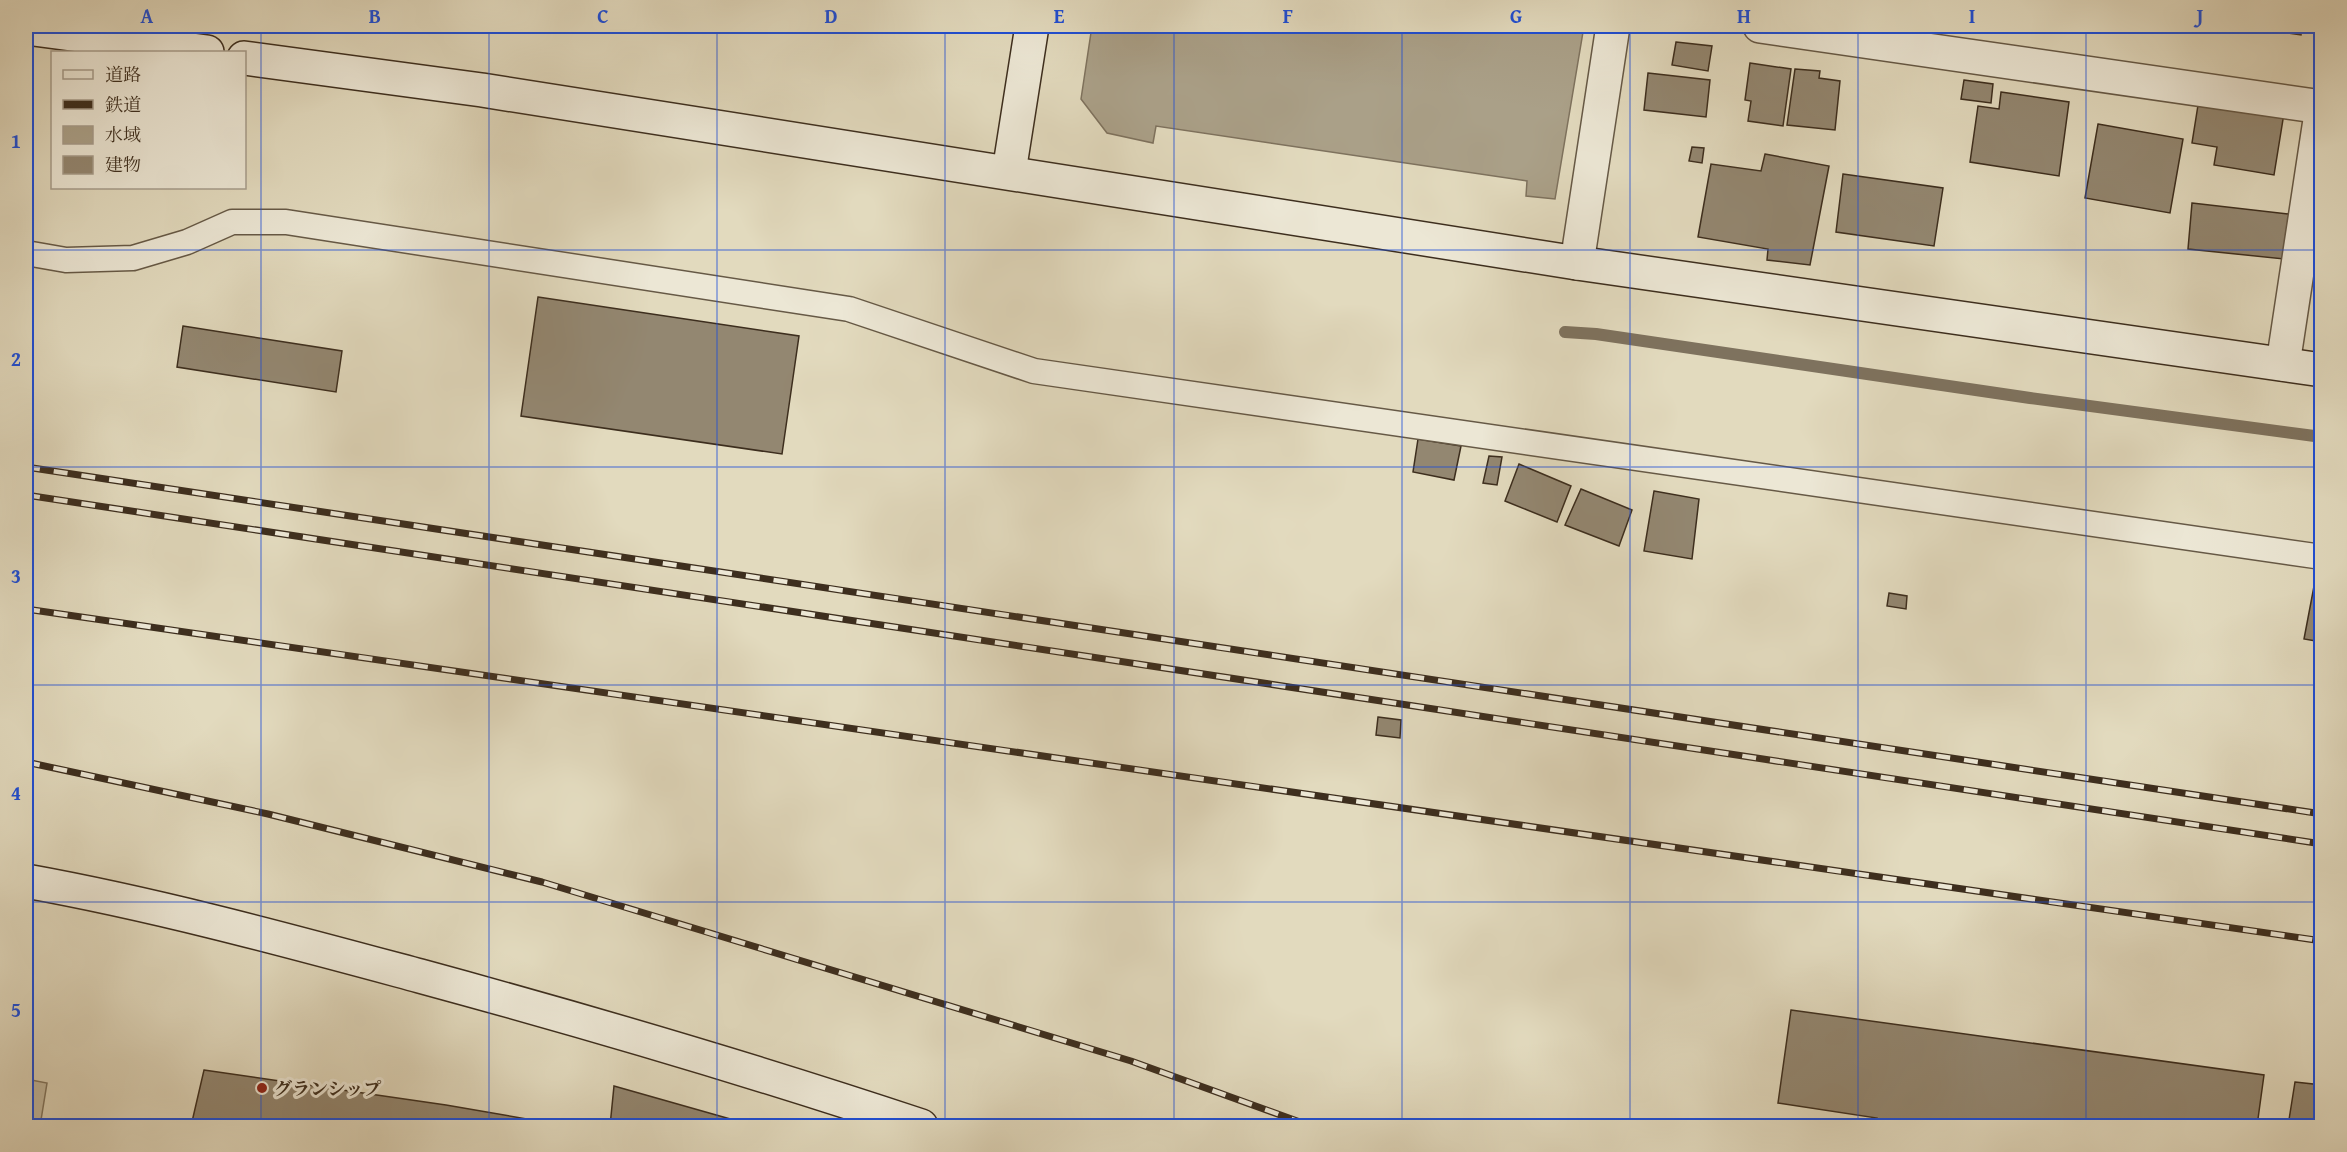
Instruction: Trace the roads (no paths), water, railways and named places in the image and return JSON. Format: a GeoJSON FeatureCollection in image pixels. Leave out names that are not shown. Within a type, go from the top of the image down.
{"type":"FeatureCollection","features":[{"type":"Feature","properties":{"kind":"street"},"geometry":{"type":"LineString","coordinates":[[1009,172],[1032,26]]}},
{"type":"Feature","properties":{"kind":"street"},"geometry":{"type":"LineString","coordinates":[[1576,263],[1613,26]]}},
{"type":"Feature","properties":{"kind":"street"},"geometry":{"type":"LineString","coordinates":[[1760,26],[2322,107],[2283,364]]}},
{"type":"Feature","properties":{"kind":"street"},"geometry":{"type":"LineString","coordinates":[[26,28],[199,51]]}},
{"type":"Feature","properties":{"kind":"street"},"geometry":{"type":"LineString","coordinates":[[246,58],[482,90],[1576,263],[2322,370]]}},
{"type":"Feature","properties":{"kind":"street"},"geometry":{"type":"LineString","coordinates":[[26,881],[84,891],[296,942],[526,1005],[809,1089],[921,1126]]}},
{"type":"Feature","properties":{"kind":"lane"},"geometry":{"type":"LineString","coordinates":[[26,253],[66,260],[133,258],[187,242],[232,222],[286,222],[849,309],[1034,371],[2322,557]]}},
{"type":"Feature","properties":{"kind":"water"},"geometry":{"type":"Polygon","coordinates":[[[1092,26],[1584,26],[1555,199],[1526,196],[1527,181],[1156,126],[1153,143],[1107,133],[1081,99],[1092,26]]]}},
{"type":"Feature","properties":{"kind":"waterway"},"geometry":{"type":"LineString","coordinates":[[1565,332],[1596,334],[2030,398],[2322,437]]}},
{"type":"Feature","properties":{"kind":"railway"},"geometry":{"type":"LineString","coordinates":[[26,467],[2322,814]]}},
{"type":"Feature","properties":{"kind":"railway"},"geometry":{"type":"LineString","coordinates":[[26,495],[2322,844]]}},
{"type":"Feature","properties":{"kind":"railway"},"geometry":{"type":"LineString","coordinates":[[26,609],[2322,941]]}},
{"type":"Feature","properties":{"kind":"railway"},"geometry":{"type":"LineString","coordinates":[[26,762],[268,814],[542,882],[1131,1061],[1311,1126]]}},
{"type":"Feature","properties":{"kind":"place","name":"グランシップ"},"geometry":{"type":"Point","coordinates":[262,1088]}}]}
